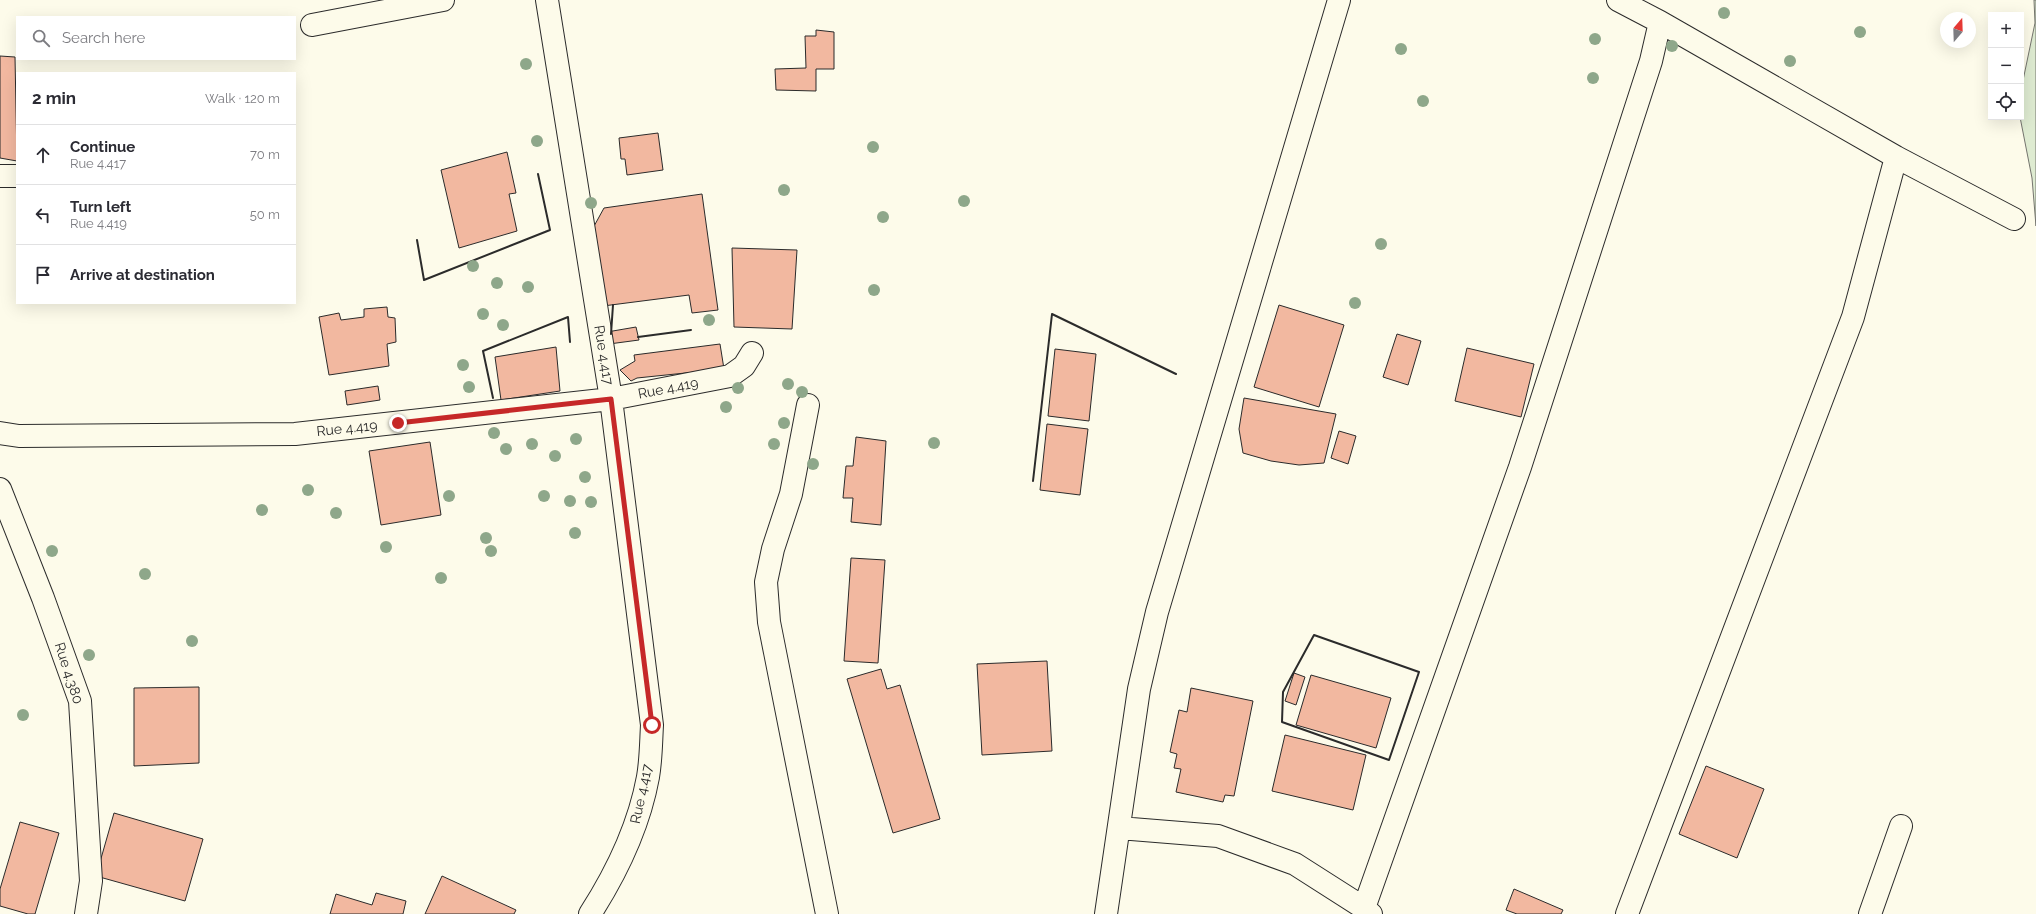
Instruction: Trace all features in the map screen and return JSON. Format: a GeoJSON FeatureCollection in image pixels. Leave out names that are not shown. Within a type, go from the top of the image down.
{"type":"FeatureCollection","features":[{"type":"Feature","properties":{"kind":"street"},"geometry":{"type":"LineString","coordinates":[[312,25],[443,0]]}},
{"type":"Feature","properties":{"kind":"street","name":"Rue 4.417"},"geometry":{"type":"LineString","coordinates":[[547,0],[611,399],[652,725],[648,777],[633,832],[604,892],[590,914]]}},
{"type":"Feature","properties":{"kind":"street"},"geometry":{"type":"LineString","coordinates":[[1106,914],[1139,689],[1157,612],[1339,0]]}},
{"type":"Feature","properties":{"kind":"street"},"geometry":{"type":"LineString","coordinates":[[1618,0],[1660,22],[1896,157],[2014,219]]}},
{"type":"Feature","properties":{"kind":"street"},"geometry":{"type":"LineString","coordinates":[[1119,828],[1218,836],[1295,864],[1367,911],[1520,467],[1651,61],[1660,22]]}},
{"type":"Feature","properties":{"kind":"street"},"geometry":{"type":"LineString","coordinates":[[1627,914],[1853,318],[1896,157]]}},
{"type":"Feature","properties":{"kind":"street"},"geometry":{"type":"LineString","coordinates":[[0,176],[16,176]]}},
{"type":"Feature","properties":{"kind":"street","name":"Rue 4.419"},"geometry":{"type":"LineString","coordinates":[[0,434],[19,436],[295,434],[611,399],[730,376],[744,366],[752,353]]}},
{"type":"Feature","properties":{"kind":"street"},"geometry":{"type":"LineString","coordinates":[[808,405],[791,494],[773,549],[766,582],[770,622],[827,914]]}},
{"type":"Feature","properties":{"kind":"street","name":"Rue 4.380"},"geometry":{"type":"LineString","coordinates":[[0,489],[43,598],[80,701],[91,881],[86,914]]}},
{"type":"Feature","properties":{"kind":"street"},"geometry":{"type":"LineString","coordinates":[[1870,914],[1901,826]]}},
{"type":"Feature","properties":{"kind":"green space"},"geometry":{"type":"Polygon","coordinates":[[[2034,0],[2036,0],[2036,226],[2032,178],[2021,120],[2024,120],[2024,76],[2035,23],[2034,0]]]}},
{"type":"Feature","properties":{"kind":"building"},"geometry":{"type":"Polygon","coordinates":[[[816,30],[834,32],[834,69],[816,69],[816,91],[776,90],[775,69],[806,68],[805,36],[816,36],[816,30]]]}},
{"type":"Feature","properties":{"kind":"building"},"geometry":{"type":"Polygon","coordinates":[[[0,56],[15,57],[16,161],[0,158],[0,56]]]}},
{"type":"Feature","properties":{"kind":"building"},"geometry":{"type":"Polygon","coordinates":[[[658,133],[663,170],[627,175],[625,159],[621,159],[619,138],[658,133]]]}},
{"type":"Feature","properties":{"kind":"building"},"geometry":{"type":"Polygon","coordinates":[[[507,152],[516,193],[509,194],[517,231],[459,248],[441,170],[507,152]]]}},
{"type":"Feature","properties":{"kind":"building"},"geometry":{"type":"Polygon","coordinates":[[[702,194],[718,310],[692,313],[689,295],[603,306],[593,228],[604,208],[702,194]]]}},
{"type":"Feature","properties":{"kind":"building"},"geometry":{"type":"Polygon","coordinates":[[[732,248],[797,250],[792,329],[734,327],[732,248]]]}},
{"type":"Feature","properties":{"kind":"building"},"geometry":{"type":"Polygon","coordinates":[[[1279,305],[1344,325],[1319,407],[1254,387],[1279,305]]]}},
{"type":"Feature","properties":{"kind":"building"},"geometry":{"type":"Polygon","coordinates":[[[387,307],[388,317],[395,318],[396,342],[387,344],[389,366],[329,375],[319,317],[339,313],[341,320],[364,317],[364,309],[387,307]]]}},
{"type":"Feature","properties":{"kind":"building"},"geometry":{"type":"Polygon","coordinates":[[[636,327],[639,340],[609,344],[607,332],[636,327]]]}},
{"type":"Feature","properties":{"kind":"building"},"geometry":{"type":"Polygon","coordinates":[[[1397,334],[1421,341],[1408,385],[1383,377],[1397,334]]]}},
{"type":"Feature","properties":{"kind":"building"},"geometry":{"type":"Polygon","coordinates":[[[720,344],[724,369],[637,378],[631,381],[620,370],[635,361],[634,355],[720,344]]]}},
{"type":"Feature","properties":{"kind":"building"},"geometry":{"type":"Polygon","coordinates":[[[556,347],[560,391],[501,400],[495,357],[556,347]]]}},
{"type":"Feature","properties":{"kind":"building"},"geometry":{"type":"Polygon","coordinates":[[[1467,348],[1534,364],[1521,417],[1455,401],[1467,348]]]}},
{"type":"Feature","properties":{"kind":"building"},"geometry":{"type":"Polygon","coordinates":[[[1055,349],[1096,354],[1089,421],[1048,416],[1055,349]]]}},
{"type":"Feature","properties":{"kind":"building"},"geometry":{"type":"Polygon","coordinates":[[[378,386],[380,400],[347,405],[345,391],[378,386]]]}},
{"type":"Feature","properties":{"kind":"building"},"geometry":{"type":"Polygon","coordinates":[[[1244,398],[1336,414],[1324,463],[1299,465],[1271,461],[1243,453],[1239,429],[1244,398]]]}},
{"type":"Feature","properties":{"kind":"building"},"geometry":{"type":"Polygon","coordinates":[[[1047,424],[1088,429],[1080,495],[1040,490],[1047,424]]]}},
{"type":"Feature","properties":{"kind":"building"},"geometry":{"type":"Polygon","coordinates":[[[1339,431],[1356,436],[1348,464],[1331,458],[1339,431]]]}},
{"type":"Feature","properties":{"kind":"building"},"geometry":{"type":"Polygon","coordinates":[[[856,437],[886,441],[881,525],[851,522],[853,498],[843,498],[846,466],[853,466],[856,437]]]}},
{"type":"Feature","properties":{"kind":"building"},"geometry":{"type":"Polygon","coordinates":[[[430,442],[441,515],[381,525],[369,451],[430,442]]]}},
{"type":"Feature","properties":{"kind":"building"},"geometry":{"type":"Polygon","coordinates":[[[851,558],[885,560],[878,663],[844,661],[851,558]]]}},
{"type":"Feature","properties":{"kind":"building"},"geometry":{"type":"Polygon","coordinates":[[[1047,661],[1052,751],[982,755],[977,664],[1047,661]]]}},
{"type":"Feature","properties":{"kind":"building"},"geometry":{"type":"Polygon","coordinates":[[[881,669],[887,689],[900,685],[940,819],[893,833],[847,679],[881,669]]]}},
{"type":"Feature","properties":{"kind":"building"},"geometry":{"type":"Polygon","coordinates":[[[1294,673],[1305,677],[1296,705],[1285,701],[1294,673]]]}},
{"type":"Feature","properties":{"kind":"building"},"geometry":{"type":"Polygon","coordinates":[[[1311,675],[1391,698],[1376,748],[1296,725],[1311,675]]]}},
{"type":"Feature","properties":{"kind":"building"},"geometry":{"type":"Polygon","coordinates":[[[199,687],[199,763],[134,766],[134,688],[199,687]]]}},
{"type":"Feature","properties":{"kind":"building"},"geometry":{"type":"Polygon","coordinates":[[[1191,688],[1253,701],[1234,796],[1225,795],[1223,802],[1176,792],[1181,769],[1174,768],[1177,754],[1170,752],[1179,710],[1187,712],[1191,688]]]}},
{"type":"Feature","properties":{"kind":"building"},"geometry":{"type":"Polygon","coordinates":[[[1285,735],[1366,755],[1353,810],[1272,791],[1285,735]]]}},
{"type":"Feature","properties":{"kind":"building"},"geometry":{"type":"Polygon","coordinates":[[[1706,766],[1764,789],[1737,858],[1679,834],[1706,766]]]}},
{"type":"Feature","properties":{"kind":"building"},"geometry":{"type":"Polygon","coordinates":[[[114,813],[203,839],[185,901],[96,876],[114,813]]]}},
{"type":"Feature","properties":{"kind":"building"},"geometry":{"type":"Polygon","coordinates":[[[20,822],[59,833],[35,914],[28,914],[0,906],[0,889],[20,822]]]}},
{"type":"Feature","properties":{"kind":"building"},"geometry":{"type":"Polygon","coordinates":[[[442,876],[516,910],[514,914],[425,914],[442,876]]]}},
{"type":"Feature","properties":{"kind":"building"},"geometry":{"type":"Polygon","coordinates":[[[1514,889],[1563,910],[1561,914],[1517,914],[1506,910],[1514,889]]]}},
{"type":"Feature","properties":{"kind":"building"},"geometry":{"type":"Polygon","coordinates":[[[376,893],[406,901],[403,914],[330,914],[336,894],[372,905],[376,893]]]}},
{"type":"Feature","properties":{"kind":"wall"},"geometry":{"type":"LineString","coordinates":[[417,240],[424,280],[550,230],[538,174]]}},
{"type":"Feature","properties":{"kind":"wall"},"geometry":{"type":"LineString","coordinates":[[611,334],[613,305]]}},
{"type":"Feature","properties":{"kind":"wall"},"geometry":{"type":"LineString","coordinates":[[1033,481],[1052,314],[1176,374]]}},
{"type":"Feature","properties":{"kind":"wall"},"geometry":{"type":"LineString","coordinates":[[493,398],[483,351],[568,317],[570,342]]}},
{"type":"Feature","properties":{"kind":"wall"},"geometry":{"type":"LineString","coordinates":[[638,337],[691,330]]}},
{"type":"Feature","properties":{"kind":"wall"},"geometry":{"type":"LineString","coordinates":[[1314,635],[1419,672],[1389,760],[1282,722],[1283,692],[1314,635]]}},
{"type":"Feature","properties":{"kind":"route"},"geometry":{"type":"LineString","coordinates":[[398,423],[611,399],[652,725]]}}]}
